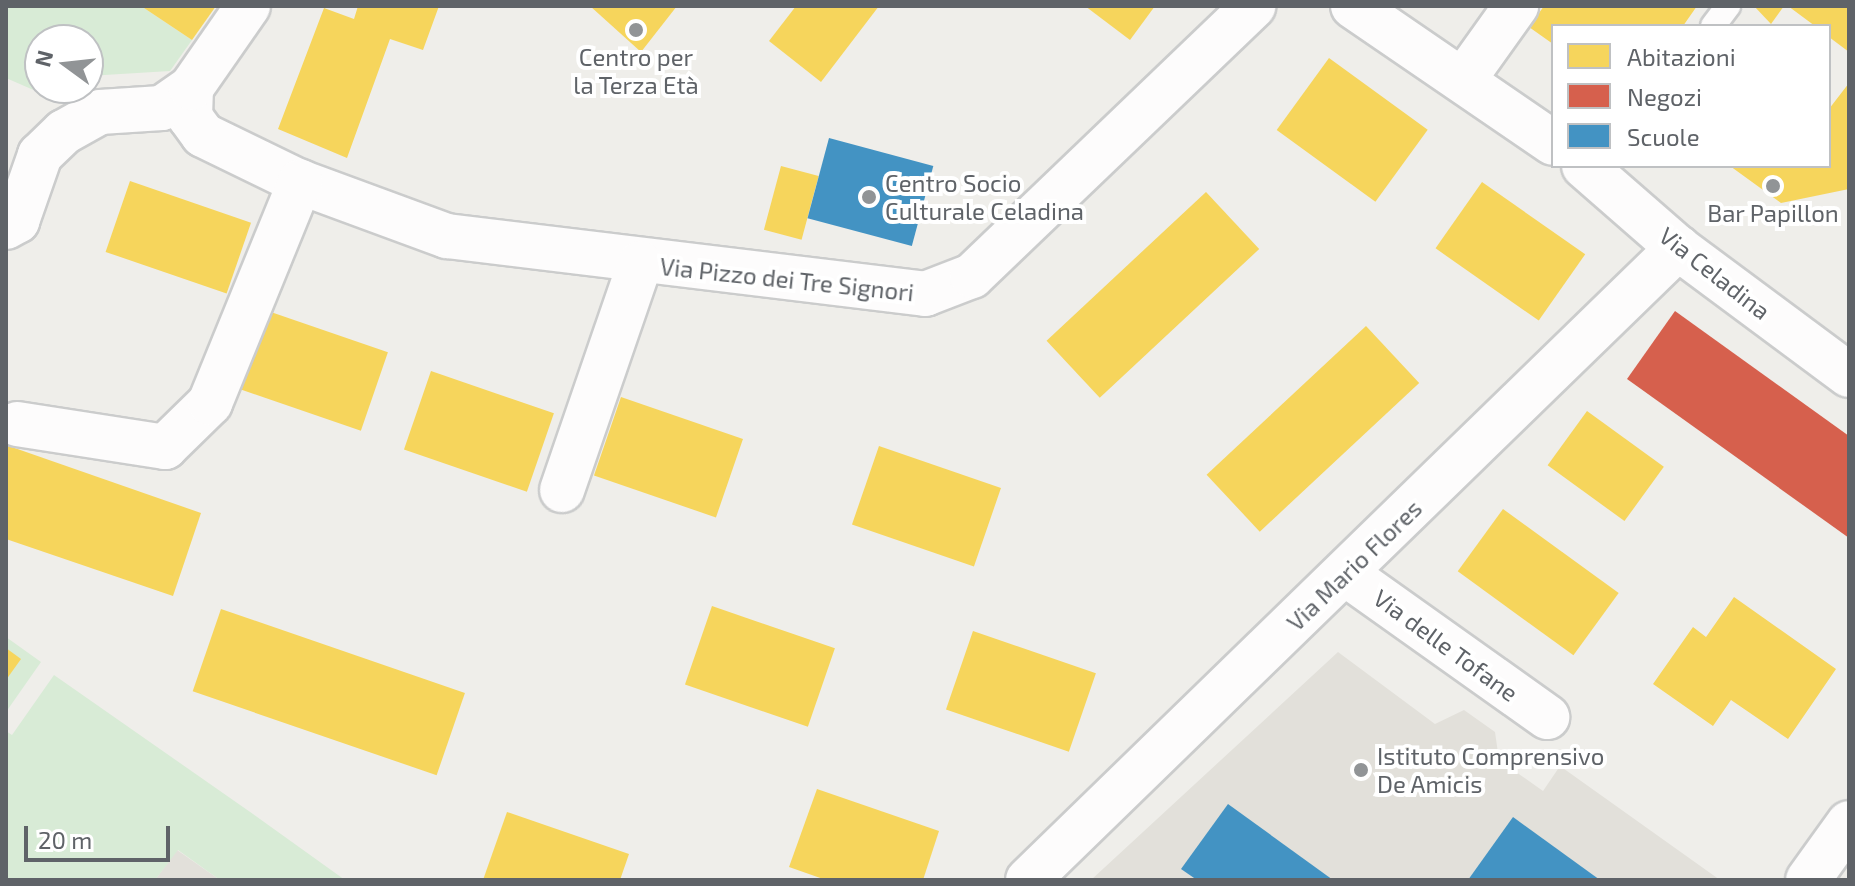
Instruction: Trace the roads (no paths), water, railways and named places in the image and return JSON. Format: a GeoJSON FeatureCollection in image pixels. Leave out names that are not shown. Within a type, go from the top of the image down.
{"type":"FeatureCollection","features":[{"type":"Feature","properties":{"kind":"street"},"geometry":{"type":"LineString","coordinates":[[10,235],[40,155],[64,132],[100,112],[162,108],[191,88],[248,6]]}},
{"type":"Feature","properties":{"kind":"street","name":"Via Pizzo dei Tre Signori"},"geometry":{"type":"LineString","coordinates":[[191,88],[190,117],[203,135],[300,182],[447,236],[876,293],[925,294],[972,276],[1254,6]]}},
{"type":"Feature","properties":{"kind":"street"},"geometry":{"type":"LineString","coordinates":[[1353,6],[1464,79],[1551,142]]}},
{"type":"Feature","properties":{"kind":"street"},"geometry":{"type":"LineString","coordinates":[[1464,79],[1516,6]]}},
{"type":"Feature","properties":{"kind":"street","name":"Via Celadina"},"geometry":{"type":"LineString","coordinates":[[1599,170],[1678,248],[1849,375]]}},
{"type":"Feature","properties":{"kind":"street"},"geometry":{"type":"LineString","coordinates":[[17,424],[165,447],[210,403],[300,182]]}},
{"type":"Feature","properties":{"kind":"street","name":"Via Mario Flores"},"geometry":{"type":"LineString","coordinates":[[1028,880],[1678,248]]}},
{"type":"Feature","properties":{"kind":"street","name":"Via Pizzo dei Tre Signori"},"geometry":{"type":"LineString","coordinates":[[562,490],[640,263]]}},
{"type":"Feature","properties":{"kind":"street","name":"Via delle Tofane"},"geometry":{"type":"LineString","coordinates":[[1346,574],[1547,717]]}},
{"type":"Feature","properties":{"kind":"street"},"geometry":{"type":"LineString","coordinates":[[1808,880],[1849,823]]}},
{"type":"Feature","properties":{"kind":"lane"},"geometry":{"type":"LineString","coordinates":[[1714,24],[1728,6]]}},
{"type":"Feature","properties":{"kind":"place","name":"Centro per la Terza Età"},"geometry":{"type":"Point","coordinates":[636,30]}},
{"type":"Feature","properties":{"kind":"place","name":"Bar Papillon"},"geometry":{"type":"Point","coordinates":[1773,186]}},
{"type":"Feature","properties":{"kind":"place","name":"Centro Socio Culturale Celadina"},"geometry":{"type":"Point","coordinates":[869,197]}},
{"type":"Feature","properties":{"kind":"place","name":"Istituto Comprensivo De Amicis"},"geometry":{"type":"Point","coordinates":[1361,770]}}]}
